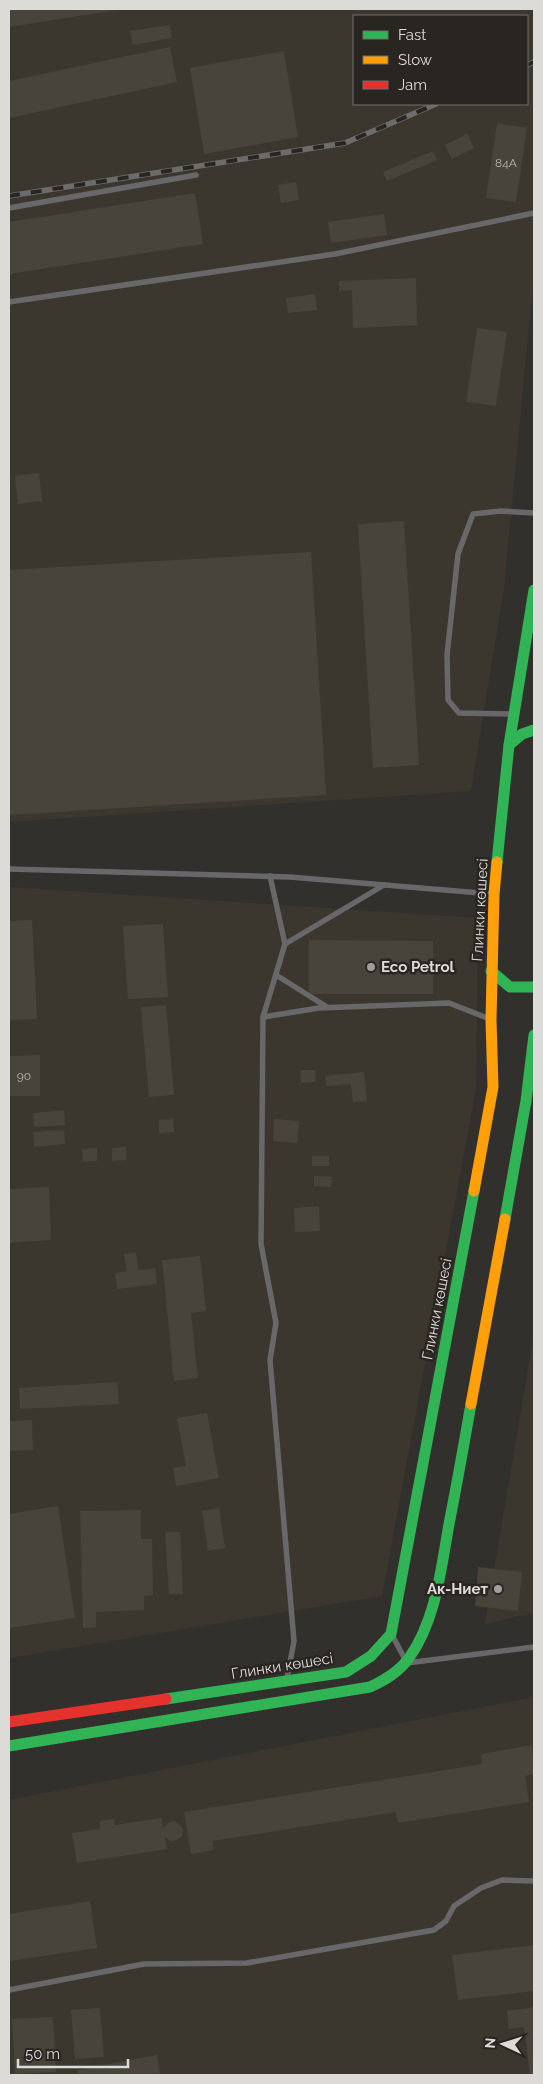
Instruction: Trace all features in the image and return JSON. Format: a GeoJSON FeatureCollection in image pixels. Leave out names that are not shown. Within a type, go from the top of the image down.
{"type":"FeatureCollection","features":[{"type":"Feature","properties":{"kind":"main road","name":"Глинки көшесі"},"geometry":{"type":"LineString","coordinates":[[9,1722],[346,1672],[376,1653],[392,1634],[493,1086],[490,1020],[494,894],[509,745],[534,590]]}},
{"type":"Feature","properties":{"kind":"main road"},"geometry":{"type":"LineString","coordinates":[[509,745],[522,734],[534,730]]}},
{"type":"Feature","properties":{"kind":"main road"},"geometry":{"type":"LineString","coordinates":[[492,971],[510,987],[534,987]]}},
{"type":"Feature","properties":{"kind":"main road"},"geometry":{"type":"LineString","coordinates":[[9,1746],[370,1687],[387,1681],[407,1663],[423,1637],[438,1587],[526,1101],[534,1035]]}},
{"type":"Feature","properties":{"kind":"lane"},"geometry":{"type":"LineString","coordinates":[[9,208],[196,175]]}},
{"type":"Feature","properties":{"kind":"lane"},"geometry":{"type":"LineString","coordinates":[[9,302],[335,254],[534,213]]}},
{"type":"Feature","properties":{"kind":"lane"},"geometry":{"type":"LineString","coordinates":[[514,714],[459,713],[448,700],[447,656],[452,603],[458,554],[473,514],[501,511],[534,513]]}},
{"type":"Feature","properties":{"kind":"lane"},"geometry":{"type":"LineString","coordinates":[[9,869],[270,876],[494,894]]}},
{"type":"Feature","properties":{"kind":"lane"},"geometry":{"type":"LineString","coordinates":[[270,876],[285,944],[263,1017],[261,1244],[276,1323],[270,1360],[294,1641],[286,1681]]}},
{"type":"Feature","properties":{"kind":"lane"},"geometry":{"type":"LineString","coordinates":[[285,944],[385,885]]}},
{"type":"Feature","properties":{"kind":"lane"},"geometry":{"type":"LineString","coordinates":[[276,975],[328,1008]]}},
{"type":"Feature","properties":{"kind":"lane"},"geometry":{"type":"LineString","coordinates":[[263,1017],[328,1008],[449,1003],[490,1020]]}},
{"type":"Feature","properties":{"kind":"lane"},"geometry":{"type":"LineString","coordinates":[[392,1634],[407,1663],[534,1647]]}},
{"type":"Feature","properties":{"kind":"lane"},"geometry":{"type":"LineString","coordinates":[[9,1990],[144,1964],[247,1962],[434,1930],[446,1921],[454,1906],[481,1888],[502,1880],[534,1881]]}},
{"type":"Feature","properties":{"kind":"shaded area"},"geometry":{"type":"Polygon","coordinates":[[[9,9],[534,9],[534,274],[504,588],[471,791],[9,822],[9,9]]]}},
{"type":"Feature","properties":{"kind":"shaded area"},"geometry":{"type":"Polygon","coordinates":[[[9,887],[478,918],[476,1089],[382,1596],[9,1658],[9,887]]]}},
{"type":"Feature","properties":{"kind":"shaded area"},"geometry":{"type":"Polygon","coordinates":[[[534,1333],[534,1613],[485,1624],[534,1333]]]}},
{"type":"Feature","properties":{"kind":"shaded area"},"geometry":{"type":"Polygon","coordinates":[[[534,1697],[534,2075],[9,2075],[9,1800],[534,1697]]]}},
{"type":"Feature","properties":{"kind":"building"},"geometry":{"type":"Polygon","coordinates":[[[9,9],[116,9],[116,10],[9,27],[9,9]]]}},
{"type":"Feature","properties":{"kind":"building"},"geometry":{"type":"Polygon","coordinates":[[[170,25],[172,38],[133,45],[130,31],[170,25]]]}},
{"type":"Feature","properties":{"kind":"building"},"geometry":{"type":"Polygon","coordinates":[[[170,47],[177,82],[9,118],[9,81],[170,47]]]}},
{"type":"Feature","properties":{"kind":"building"},"geometry":{"type":"Polygon","coordinates":[[[284,51],[298,137],[204,154],[190,68],[284,51]]]}},
{"type":"Feature","properties":{"kind":"building"},"geometry":{"type":"Polygon","coordinates":[[[497,123],[527,128],[516,202],[486,198],[497,123]]]}},
{"type":"Feature","properties":{"kind":"building"},"geometry":{"type":"Polygon","coordinates":[[[467,134],[474,148],[452,159],[445,145],[467,134]]]}},
{"type":"Feature","properties":{"kind":"building"},"geometry":{"type":"Polygon","coordinates":[[[433,151],[437,160],[387,181],[383,172],[433,151]]]}},
{"type":"Feature","properties":{"kind":"building"},"geometry":{"type":"Polygon","coordinates":[[[296,182],[299,200],[281,203],[278,185],[296,182]]]}},
{"type":"Feature","properties":{"kind":"building"},"geometry":{"type":"Polygon","coordinates":[[[195,193],[203,244],[9,274],[9,222],[195,193]]]}},
{"type":"Feature","properties":{"kind":"building"},"geometry":{"type":"Polygon","coordinates":[[[384,214],[387,235],[331,243],[328,222],[384,214]]]}},
{"type":"Feature","properties":{"kind":"building"},"geometry":{"type":"Polygon","coordinates":[[[416,278],[417,325],[353,328],[352,290],[339,291],[339,281],[416,278]]]}},
{"type":"Feature","properties":{"kind":"building"},"geometry":{"type":"Polygon","coordinates":[[[315,294],[317,310],[288,313],[286,298],[315,294]]]}},
{"type":"Feature","properties":{"kind":"building"},"geometry":{"type":"Polygon","coordinates":[[[477,328],[507,332],[496,406],[466,402],[477,328]]]}},
{"type":"Feature","properties":{"kind":"building"},"geometry":{"type":"Polygon","coordinates":[[[39,473],[42,501],[18,504],[15,476],[39,473]]]}},
{"type":"Feature","properties":{"kind":"building"},"geometry":{"type":"Polygon","coordinates":[[[404,521],[419,765],[373,768],[358,524],[404,521]]]}},
{"type":"Feature","properties":{"kind":"building"},"geometry":{"type":"Polygon","coordinates":[[[311,552],[326,795],[9,815],[9,570],[311,552]]]}},
{"type":"Feature","properties":{"kind":"building"},"geometry":{"type":"Polygon","coordinates":[[[32,920],[37,1019],[9,1020],[9,921],[32,920]]]}},
{"type":"Feature","properties":{"kind":"building"},"geometry":{"type":"Polygon","coordinates":[[[163,924],[168,997],[128,999],[123,926],[163,924]]]}},
{"type":"Feature","properties":{"kind":"building","name":"Eco Petrol"},"geometry":{"type":"Polygon","coordinates":[[[309,940],[433,941],[433,994],[309,994],[309,940]]]}},
{"type":"Feature","properties":{"kind":"building"},"geometry":{"type":"Polygon","coordinates":[[[166,1005],[174,1095],[149,1097],[141,1007],[166,1005]]]}},
{"type":"Feature","properties":{"kind":"building"},"geometry":{"type":"Polygon","coordinates":[[[40,1055],[40,1096],[9,1096],[9,1056],[40,1055]]]}},
{"type":"Feature","properties":{"kind":"building"},"geometry":{"type":"Polygon","coordinates":[[[301,1070],[315,1070],[315,1082],[301,1083],[301,1070]]]}},
{"type":"Feature","properties":{"kind":"building"},"geometry":{"type":"Polygon","coordinates":[[[364,1072],[367,1101],[353,1102],[351,1084],[326,1086],[325,1076],[364,1072]]]}},
{"type":"Feature","properties":{"kind":"building"},"geometry":{"type":"Polygon","coordinates":[[[64,1110],[65,1125],[34,1127],[33,1113],[64,1110]]]}},
{"type":"Feature","properties":{"kind":"building"},"geometry":{"type":"Polygon","coordinates":[[[173,1119],[174,1132],[159,1133],[159,1120],[173,1119]]]}},
{"type":"Feature","properties":{"kind":"building"},"geometry":{"type":"Polygon","coordinates":[[[274,1119],[299,1121],[297,1143],[273,1141],[274,1119]]]}},
{"type":"Feature","properties":{"kind":"building"},"geometry":{"type":"Polygon","coordinates":[[[64,1130],[65,1144],[34,1147],[33,1132],[64,1130]]]}},
{"type":"Feature","properties":{"kind":"building"},"geometry":{"type":"Polygon","coordinates":[[[126,1147],[126,1160],[112,1161],[112,1148],[126,1147]]]}},
{"type":"Feature","properties":{"kind":"building"},"geometry":{"type":"Polygon","coordinates":[[[97,1148],[97,1161],[83,1162],[82,1149],[97,1148]]]}},
{"type":"Feature","properties":{"kind":"building"},"geometry":{"type":"Polygon","coordinates":[[[312,1156],[329,1156],[329,1166],[312,1166],[312,1156]]]}},
{"type":"Feature","properties":{"kind":"building"},"geometry":{"type":"Polygon","coordinates":[[[314,1176],[332,1177],[331,1187],[314,1186],[314,1176]]]}},
{"type":"Feature","properties":{"kind":"building"},"geometry":{"type":"Polygon","coordinates":[[[49,1187],[51,1240],[9,1243],[9,1189],[49,1187]]]}},
{"type":"Feature","properties":{"kind":"building"},"geometry":{"type":"Polygon","coordinates":[[[319,1206],[320,1231],[295,1232],[294,1208],[319,1206]]]}},
{"type":"Feature","properties":{"kind":"building"},"geometry":{"type":"Polygon","coordinates":[[[136,1252],[138,1270],[155,1268],[157,1284],[117,1289],[115,1273],[127,1271],[124,1254],[136,1252]]]}},
{"type":"Feature","properties":{"kind":"building"},"geometry":{"type":"Polygon","coordinates":[[[200,1256],[206,1311],[191,1313],[198,1378],[174,1381],[162,1260],[200,1256]]]}},
{"type":"Feature","properties":{"kind":"building"},"geometry":{"type":"Polygon","coordinates":[[[117,1382],[119,1404],[20,1409],[19,1388],[117,1382]]]}},
{"type":"Feature","properties":{"kind":"building"},"geometry":{"type":"Polygon","coordinates":[[[207,1413],[219,1478],[176,1486],[173,1468],[186,1466],[177,1418],[207,1413]]]}},
{"type":"Feature","properties":{"kind":"building"},"geometry":{"type":"Polygon","coordinates":[[[32,1420],[33,1450],[9,1451],[9,1421],[32,1420]]]}},
{"type":"Feature","properties":{"kind":"building"},"geometry":{"type":"Polygon","coordinates":[[[58,1506],[75,1618],[9,1628],[9,1514],[58,1506]]]}},
{"type":"Feature","properties":{"kind":"building"},"geometry":{"type":"Polygon","coordinates":[[[219,1508],[225,1548],[208,1551],[202,1511],[219,1508]]]}},
{"type":"Feature","properties":{"kind":"building"},"geometry":{"type":"Polygon","coordinates":[[[141,1510],[141,1539],[152,1539],[153,1595],[144,1596],[144,1610],[96,1612],[96,1627],[83,1628],[80,1511],[141,1510]]]}},
{"type":"Feature","properties":{"kind":"building"},"geometry":{"type":"Polygon","coordinates":[[[165,1532],[180,1532],[183,1594],[169,1594],[165,1532]]]}},
{"type":"Feature","properties":{"kind":"building","name":"Ак-Ниет"},"geometry":{"type":"Polygon","coordinates":[[[478,1567],[522,1572],[518,1611],[475,1606],[478,1567]]]}},
{"type":"Feature","properties":{"kind":"building"},"geometry":{"type":"Polygon","coordinates":[[[532,1745],[534,1774],[525,1776],[529,1802],[398,1823],[396,1812],[212,1841],[214,1850],[191,1854],[184,1812],[482,1764],[481,1754],[532,1745]]]}},
{"type":"Feature","properties":{"kind":"building"},"geometry":{"type":"Polygon","coordinates":[[[162,1818],[163,1828],[168,1823],[174,1821],[183,1829],[182,1836],[177,1840],[170,1841],[165,1837],[167,1849],[77,1863],[72,1833],[100,1829],[99,1821],[114,1819],[115,1825],[162,1818]]]}},
{"type":"Feature","properties":{"kind":"building"},"geometry":{"type":"Polygon","coordinates":[[[90,1901],[97,1948],[9,1961],[9,1914],[90,1901]]]}},
{"type":"Feature","properties":{"kind":"building"},"geometry":{"type":"Polygon","coordinates":[[[534,1945],[534,1991],[458,2000],[452,1955],[534,1945]]]}},
{"type":"Feature","properties":{"kind":"building"},"geometry":{"type":"Polygon","coordinates":[[[534,2007],[534,2075],[530,2075],[524,2027],[509,2029],[507,2011],[534,2007]]]}},
{"type":"Feature","properties":{"kind":"building"},"geometry":{"type":"Polygon","coordinates":[[[100,2008],[104,2057],[75,2059],[71,2010],[100,2008]]]}},
{"type":"Feature","properties":{"kind":"building"},"geometry":{"type":"Polygon","coordinates":[[[53,2017],[56,2072],[15,2074],[12,2019],[53,2017]]]}},
{"type":"Feature","properties":{"kind":"building"},"geometry":{"type":"Polygon","coordinates":[[[157,2055],[160,2075],[78,2075],[77,2070],[157,2055]]]}},
{"type":"Feature","properties":{"kind":"railway"},"geometry":{"type":"LineString","coordinates":[[528,65],[534,62]]}},
{"type":"Feature","properties":{"kind":"railway"},"geometry":{"type":"LineString","coordinates":[[9,196],[345,143],[434,105]]}},
{"type":"Feature","properties":{"kind":"traffic: fast"},"geometry":{"type":"LineString","coordinates":[[497,862],[509,745],[534,590]]}},
{"type":"Feature","properties":{"kind":"traffic: fast"},"geometry":{"type":"LineString","coordinates":[[509,745],[522,734],[534,730]]}},
{"type":"Feature","properties":{"kind":"traffic: fast"},"geometry":{"type":"LineString","coordinates":[[491,971],[510,987],[534,987]]}},
{"type":"Feature","properties":{"kind":"traffic: fast"},"geometry":{"type":"LineString","coordinates":[[505,1219],[526,1101],[534,1035]]}},
{"type":"Feature","properties":{"kind":"traffic: fast"},"geometry":{"type":"LineString","coordinates":[[166,1699],[346,1672],[371,1656],[391,1634],[474,1191]]}},
{"type":"Feature","properties":{"kind":"traffic: fast"},"geometry":{"type":"LineString","coordinates":[[9,1746],[370,1687],[391,1675],[409,1658],[426,1627],[431,1611],[440,1576],[471,1404]]}},
{"type":"Feature","properties":{"kind":"traffic: slow"},"geometry":{"type":"LineString","coordinates":[[474,1191],[493,1087],[491,1020],[494,894],[497,862]]}},
{"type":"Feature","properties":{"kind":"traffic: slow"},"geometry":{"type":"LineString","coordinates":[[471,1404],[505,1219]]}},
{"type":"Feature","properties":{"kind":"traffic: jam"},"geometry":{"type":"LineString","coordinates":[[9,1722],[166,1699]]}},
{"type":"Feature","properties":{"kind":"place","name":"Eco Petrol"},"geometry":{"type":"Point","coordinates":[371,967]}},
{"type":"Feature","properties":{"kind":"place","name":"Ак-Ниет"},"geometry":{"type":"Point","coordinates":[498,1589]}}]}
